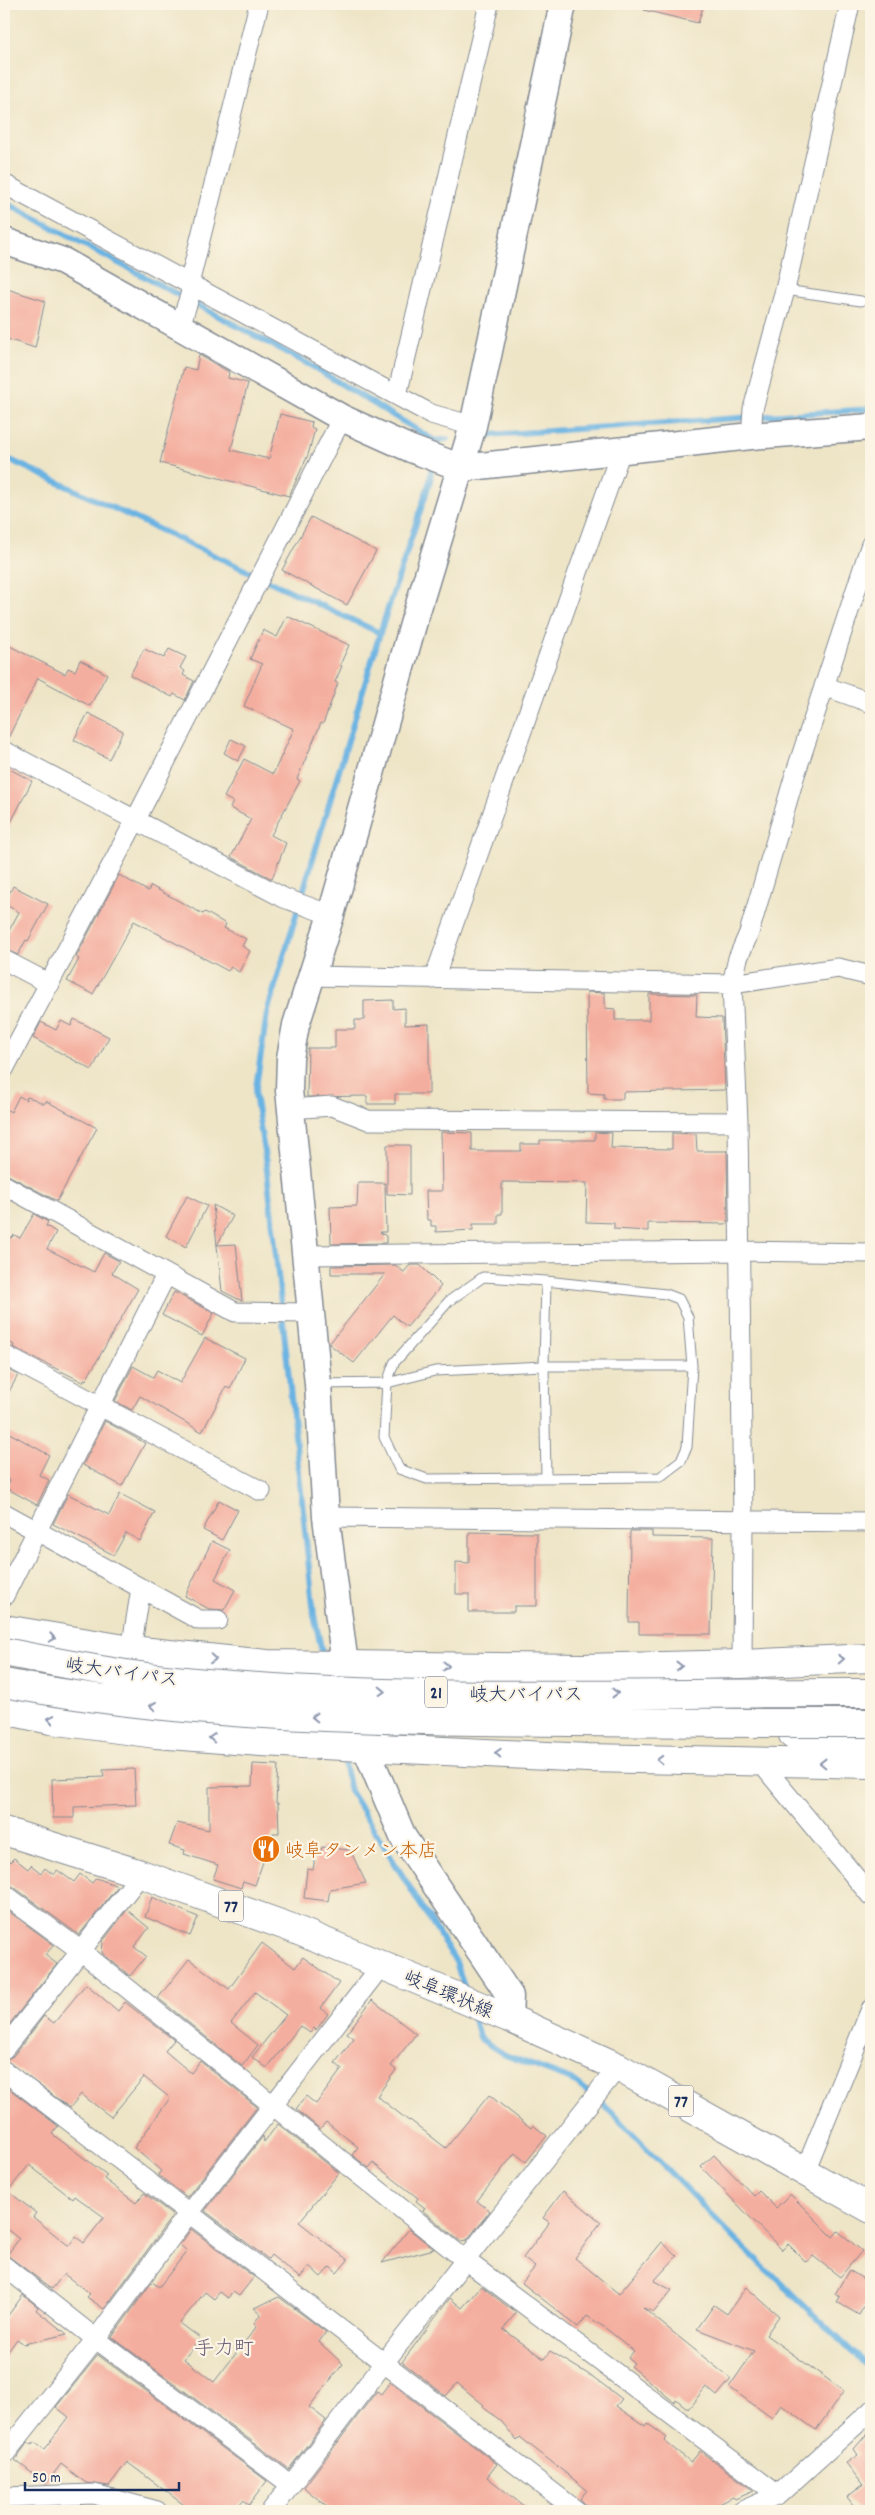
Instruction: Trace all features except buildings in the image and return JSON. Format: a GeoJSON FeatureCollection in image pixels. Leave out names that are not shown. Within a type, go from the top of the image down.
{"type":"FeatureCollection","features":[{"type":"Feature","properties":{"kind":"main road","name":"21"},"geometry":{"type":"LineString","coordinates":[[4,1629],[131,1650],[267,1664],[582,1668],[742,1664],[871,1658]]}},
{"type":"Feature","properties":{"kind":"main road"},"geometry":{"type":"LineString","coordinates":[[80,1643],[113,1681],[355,1706],[542,1715],[588,1758]]}},
{"type":"Feature","properties":{"kind":"main road","name":"岐大バイパス"},"geometry":{"type":"LineString","coordinates":[[4,1652],[153,1678],[274,1688],[558,1694],[871,1693]]}},
{"type":"Feature","properties":{"kind":"main road","name":"岐大バイパス"},"geometry":{"type":"LineString","coordinates":[[4,1683],[155,1706],[277,1716],[559,1722],[871,1723]]}},
{"type":"Feature","properties":{"kind":"main road","name":"21"},"geometry":{"type":"LineString","coordinates":[[726,1693],[871,1684]]}},
{"type":"Feature","properties":{"kind":"main road"},"geometry":{"type":"LineString","coordinates":[[4,1710],[51,1720],[156,1734],[261,1742],[588,1758],[871,1764]]}},
{"type":"Feature","properties":{"kind":"main road","name":"21"},"geometry":{"type":"LineString","coordinates":[[559,1722],[871,1739]]}},
{"type":"Feature","properties":{"kind":"main road","name":"岐阜環状線"},"geometry":{"type":"LineString","coordinates":[[4,1831],[141,1874],[288,1927],[509,2018],[610,2076],[805,2171],[871,2209]]}},
{"type":"Feature","properties":{"kind":"street"},"geometry":{"type":"LineString","coordinates":[[182,321],[259,4]]}},
{"type":"Feature","properties":{"kind":"street"},"geometry":{"type":"LineString","coordinates":[[397,396],[489,4]]}},
{"type":"Feature","properties":{"kind":"street"},"geometry":{"type":"LineString","coordinates":[[509,2018],[510,1996],[403,1837],[366,1746],[345,1665],[326,1517],[318,1384],[303,1312],[304,1255],[290,1109],[290,1058],[296,1025],[311,976],[322,911],[414,621],[454,465],[473,426],[563,4]]}},
{"type":"Feature","properties":{"kind":"street"},"geometry":{"type":"LineString","coordinates":[[752,432],[753,409],[785,290],[850,4]]}},
{"type":"Feature","properties":{"kind":"street"},"geometry":{"type":"LineString","coordinates":[[4,184],[190,288],[397,396],[432,414],[473,426]]}},
{"type":"Feature","properties":{"kind":"street"},"geometry":{"type":"LineString","coordinates":[[4,241],[63,261],[182,321],[342,418],[411,450],[454,465],[621,451],[752,432],[871,428]]}},
{"type":"Feature","properties":{"kind":"street"},"geometry":{"type":"LineString","coordinates":[[4,1069],[136,821],[342,418]]}},
{"type":"Feature","properties":{"kind":"street"},"geometry":{"type":"LineString","coordinates":[[434,979],[621,451]]}},
{"type":"Feature","properties":{"kind":"street"},"geometry":{"type":"LineString","coordinates":[[742,1664],[743,1521],[738,1122],[732,984],[738,958],[749,933],[794,778],[871,544]]}},
{"type":"Feature","properties":{"kind":"street"},"geometry":{"type":"LineString","coordinates":[[824,686],[871,703]]}},
{"type":"Feature","properties":{"kind":"street"},"geometry":{"type":"LineString","coordinates":[[4,751],[287,899],[322,911]]}},
{"type":"Feature","properties":{"kind":"street"},"geometry":{"type":"LineString","coordinates":[[4,960],[50,984]]}},
{"type":"Feature","properties":{"kind":"street"},"geometry":{"type":"LineString","coordinates":[[311,976],[732,984],[838,968],[871,976]]}},
{"type":"Feature","properties":{"kind":"street"},"geometry":{"type":"LineString","coordinates":[[290,1109],[332,1106],[368,1120],[738,1122]]}},
{"type":"Feature","properties":{"kind":"street"},"geometry":{"type":"LineString","coordinates":[[4,1185],[234,1312],[303,1312]]}},
{"type":"Feature","properties":{"kind":"street"},"geometry":{"type":"LineString","coordinates":[[304,1255],[739,1251],[871,1253]]}},
{"type":"Feature","properties":{"kind":"street"},"geometry":{"type":"LineString","coordinates":[[4,1596],[166,1275]]}},
{"type":"Feature","properties":{"kind":"street"},"geometry":{"type":"LineString","coordinates":[[4,1355],[261,1491]]}},
{"type":"Feature","properties":{"kind":"street"},"geometry":{"type":"LineString","coordinates":[[4,1513],[199,1620],[218,1620]]}},
{"type":"Feature","properties":{"kind":"street"},"geometry":{"type":"LineString","coordinates":[[326,1517],[871,1522]]}},
{"type":"Feature","properties":{"kind":"street"},"geometry":{"type":"LineString","coordinates":[[131,1650],[140,1588]]}},
{"type":"Feature","properties":{"kind":"street"},"geometry":{"type":"LineString","coordinates":[[760,1763],[871,1896]]}},
{"type":"Feature","properties":{"kind":"street"},"geometry":{"type":"LineString","coordinates":[[4,2049],[141,1874]]}},
{"type":"Feature","properties":{"kind":"street"},"geometry":{"type":"LineString","coordinates":[[4,1894],[81,1951],[464,2260],[778,2495]]}},
{"type":"Feature","properties":{"kind":"street"},"geometry":{"type":"LineString","coordinates":[[4,2455],[96,2338],[188,2214],[382,1965]]}},
{"type":"Feature","properties":{"kind":"street"},"geometry":{"type":"LineString","coordinates":[[805,2171],[871,2009]]}},
{"type":"Feature","properties":{"kind":"street"},"geometry":{"type":"LineString","coordinates":[[4,2071],[383,2364],[577,2511]]}},
{"type":"Feature","properties":{"kind":"street"},"geometry":{"type":"LineString","coordinates":[[271,2511],[464,2260],[610,2076]]}},
{"type":"Feature","properties":{"kind":"street"},"geometry":{"type":"LineString","coordinates":[[4,2266],[291,2485]]}},
{"type":"Feature","properties":{"kind":"street"},"geometry":{"type":"LineString","coordinates":[[742,2511],[778,2495],[871,2411]]}},
{"type":"Feature","properties":{"kind":"street"},"geometry":{"type":"LineString","coordinates":[[4,2497],[94,2494],[157,2511]]}},
{"type":"Feature","properties":{"kind":"lane"},"geometry":{"type":"LineString","coordinates":[[785,290],[861,301]]}},
{"type":"Feature","properties":{"kind":"lane"},"geometry":{"type":"LineString","coordinates":[[482,1277],[546,1280],[666,1294],[679,1298],[688,1317],[692,1366],[687,1447],[681,1462],[660,1477],[427,1479],[399,1468],[384,1437],[387,1383],[394,1363],[449,1302],[482,1277]]}},
{"type":"Feature","properties":{"kind":"lane"},"geometry":{"type":"LineString","coordinates":[[546,1280],[544,1366],[546,1478]]}},
{"type":"Feature","properties":{"kind":"lane"},"geometry":{"type":"LineString","coordinates":[[318,1384],[387,1383],[435,1371],[544,1366],[692,1366]]}},
{"type":"Feature","properties":{"kind":"waterway"},"geometry":{"type":"LineString","coordinates":[[4,202],[310,365],[435,441],[447,439]]}},
{"type":"Feature","properties":{"kind":"waterway"},"geometry":{"type":"LineString","coordinates":[[489,435],[871,409]]}},
{"type":"Feature","properties":{"kind":"waterway"},"geometry":{"type":"LineString","coordinates":[[4,457],[380,633]]}},
{"type":"Feature","properties":{"kind":"waterway"},"geometry":{"type":"LineString","coordinates":[[323,1657],[314,1615],[267,1170],[255,1094],[267,1013],[380,633],[430,481],[432,462]]}},
{"type":"Feature","properties":{"kind":"waterway"},"geometry":{"type":"LineString","coordinates":[[342,1753],[350,1791],[456,1962],[465,1990]]}},
{"type":"Feature","properties":{"kind":"waterway"},"geometry":{"type":"LineString","coordinates":[[472,2012],[479,2038],[505,2055],[572,2080],[603,2104],[739,2243],[871,2370]]}},
{"type":"Feature","properties":{"kind":"place","name":"岐阜タンメン本店"},"geometry":{"type":"Point","coordinates":[266,1849]}},
{"type":"Feature","properties":{"kind":"district","name":"手力町"},"geometry":{"type":"Point","coordinates":[224,2347]}}]}
